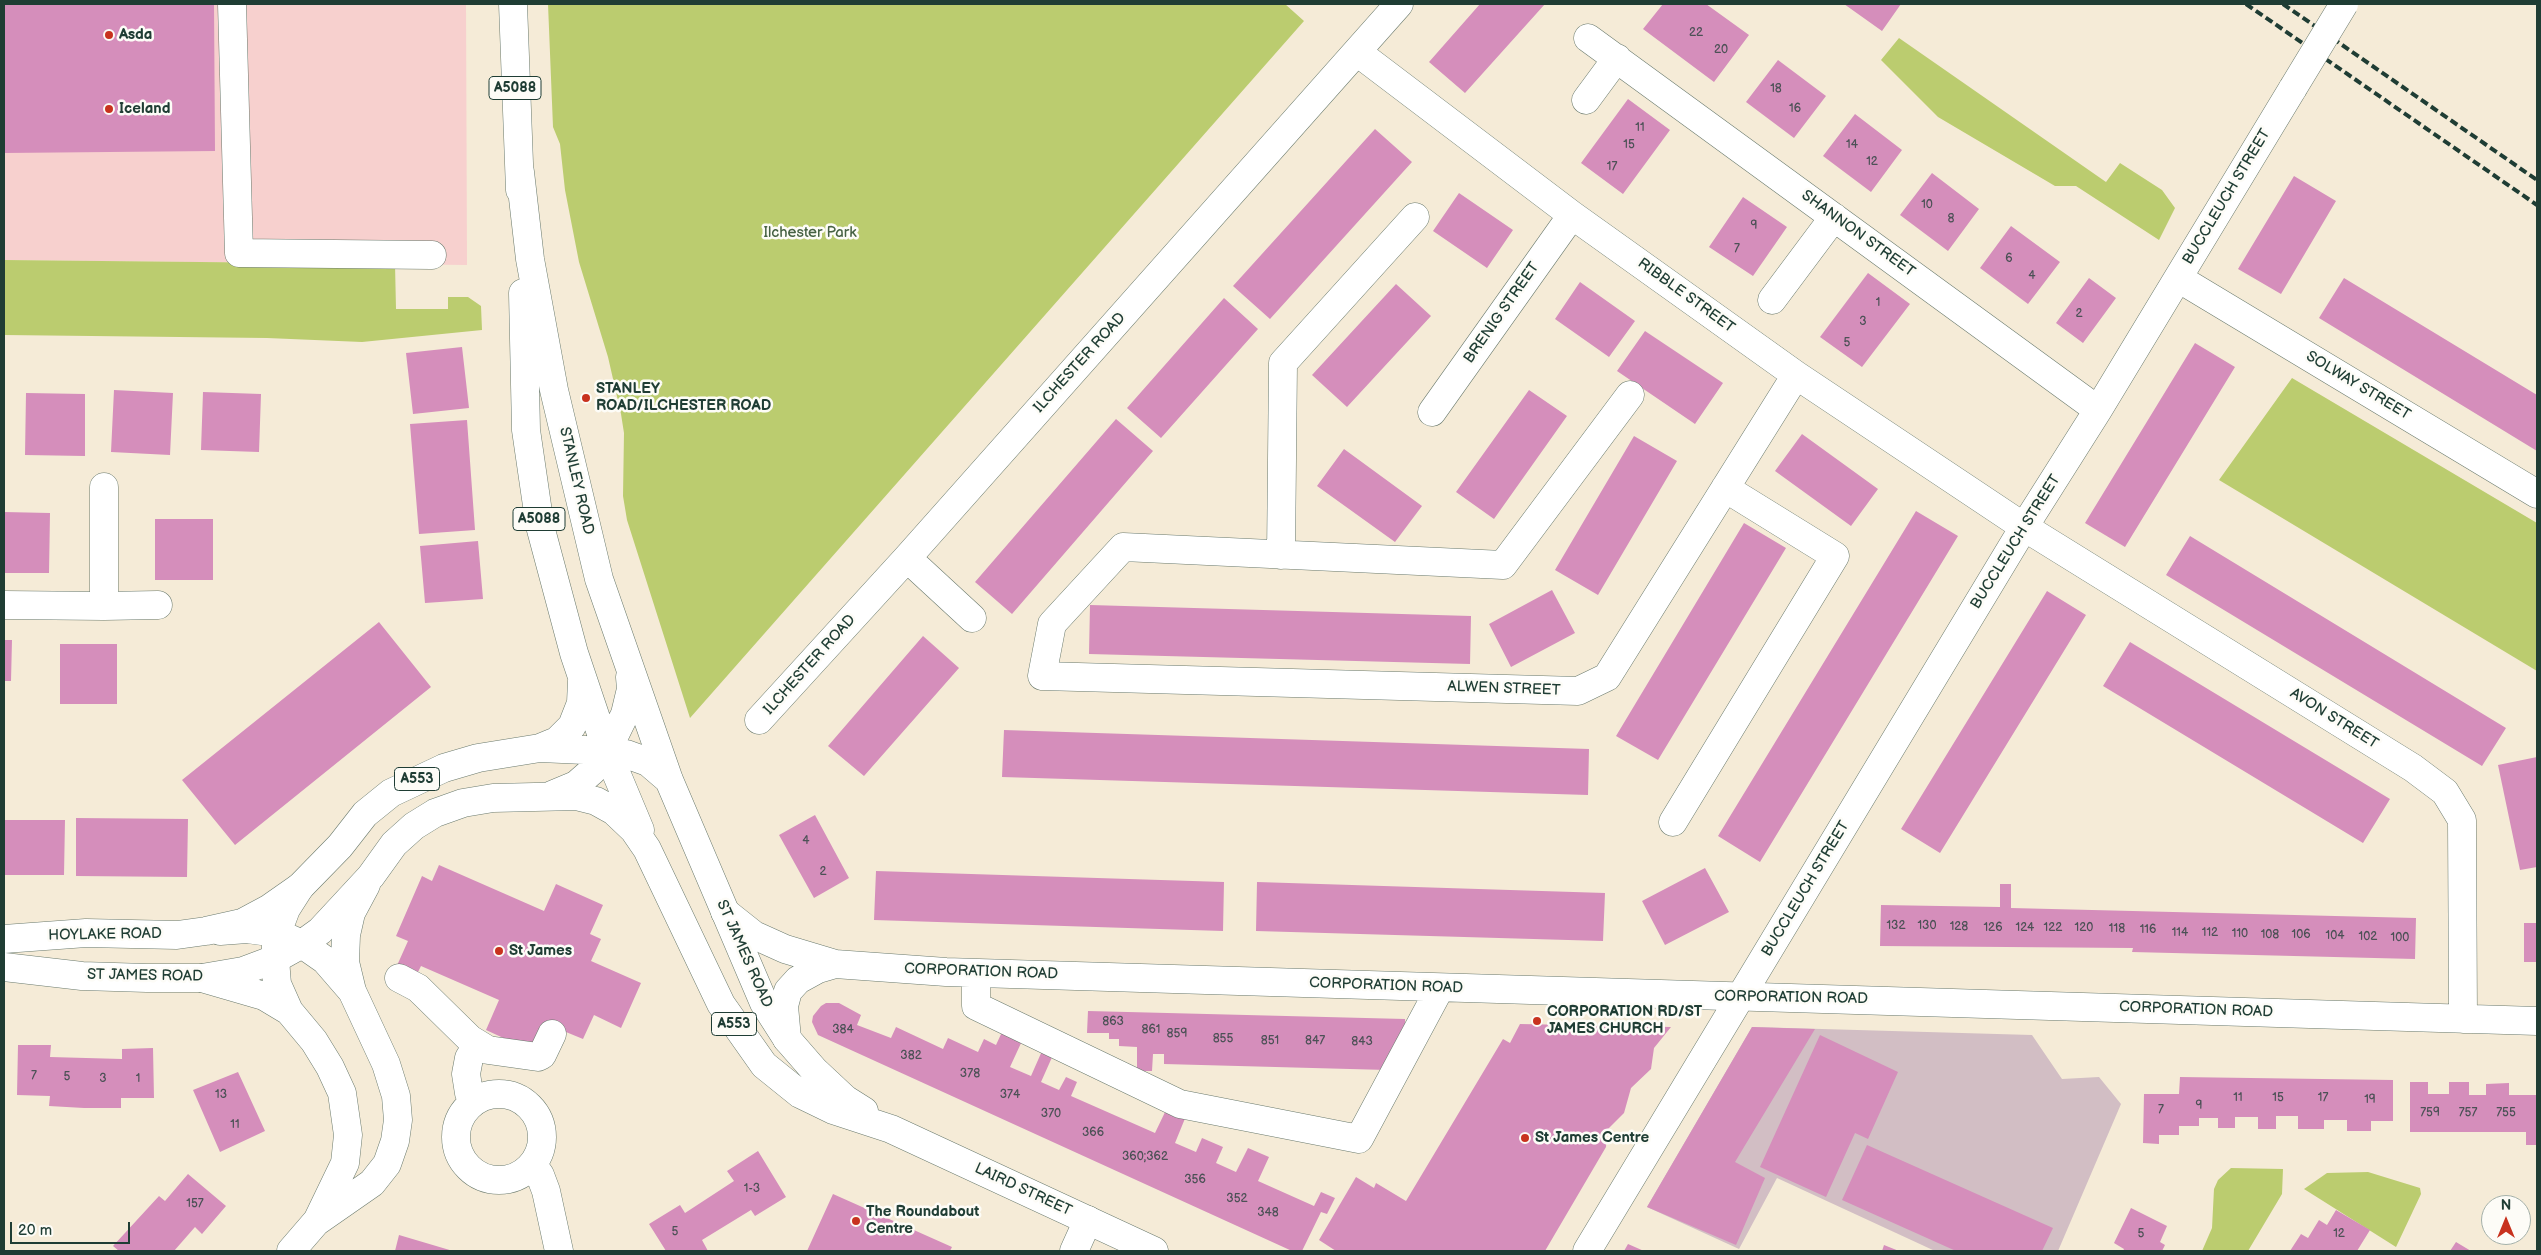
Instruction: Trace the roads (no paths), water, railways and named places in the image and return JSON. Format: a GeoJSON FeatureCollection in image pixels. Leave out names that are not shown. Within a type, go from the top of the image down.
{"type":"FeatureCollection","features":[{"type":"Feature","properties":{"kind":"street"},"geometry":{"type":"LineString","coordinates":[[232,4],[240,254],[432,256]]}},
{"type":"Feature","properties":{"kind":"street","name":"STANLEY ROAD"},"geometry":{"type":"LineString","coordinates":[[513,4],[520,172],[526,430],[531,469],[550,570],[582,677],[607,751],[647,849]]}},
{"type":"Feature","properties":{"kind":"street","name":"ILCHESTER ROAD"},"geometry":{"type":"LineString","coordinates":[[759,720],[907,558],[1399,4]]}},
{"type":"Feature","properties":{"kind":"street","name":"BUCCLEUCH STREET"},"geometry":{"type":"LineString","coordinates":[[1587,1251],[2024,527],[2098,410],[2344,4]]}},
{"type":"Feature","properties":{"kind":"street","name":"SHANNON STREET"},"geometry":{"type":"LineString","coordinates":[[1588,38],[2098,410]]}},
{"type":"Feature","properties":{"kind":"street","name":"RIBBLE STREET"},"geometry":{"type":"LineString","coordinates":[[1357,52],[1572,215],[1796,376],[2024,527]]}},
{"type":"Feature","properties":{"kind":"street"},"geometry":{"type":"LineString","coordinates":[[1586,100],[1617,58]]}},
{"type":"Feature","properties":{"kind":"street","name":"STANLEY ROAD"},"geometry":{"type":"LineString","coordinates":[[520,172],[530,260],[554,390],[599,579],[630,672],[670,780]]}},
{"type":"Feature","properties":{"kind":"street","name":"BRENIG STREET"},"geometry":{"type":"LineString","coordinates":[[1432,412],[1572,215]]}},
{"type":"Feature","properties":{"kind":"street"},"geometry":{"type":"LineString","coordinates":[[1415,217],[1283,363],[1280,554],[1503,565],[1630,395]]}},
{"type":"Feature","properties":{"kind":"street"},"geometry":{"type":"LineString","coordinates":[[1772,300],[1834,217]]}},
{"type":"Feature","properties":{"kind":"street","name":"SOLWAY STREET"},"geometry":{"type":"LineString","coordinates":[[2178,278],[2537,494]]}},
{"type":"Feature","properties":{"kind":"street","name":"ALWEN STREET"},"geometry":{"type":"LineString","coordinates":[[1280,554],[1123,547],[1052,624],[1042,676],[1578,691],[1607,677],[1796,376]]}},
{"type":"Feature","properties":{"kind":"street"},"geometry":{"type":"LineString","coordinates":[[104,487],[104,606]]}},
{"type":"Feature","properties":{"kind":"street"},"geometry":{"type":"LineString","coordinates":[[1673,822],[1835,556],[1725,488]]}},
{"type":"Feature","properties":{"kind":"street","name":"AVON STREET"},"geometry":{"type":"LineString","coordinates":[[2024,527],[2413,768],[2445,792],[2462,820],[2463,1018]]}},
{"type":"Feature","properties":{"kind":"street"},"geometry":{"type":"LineString","coordinates":[[907,558],[972,618]]}},
{"type":"Feature","properties":{"kind":"street"},"geometry":{"type":"LineString","coordinates":[[4,605],[158,606]]}},
{"type":"Feature","properties":{"kind":"street","name":"ST JAMES ROAD"},"geometry":{"type":"LineString","coordinates":[[552,795],[576,785],[592,771],[607,751],[625,714],[631,689],[630,672]]}},
{"type":"Feature","properties":{"kind":"street","name":"STANLEY ROAD"},"geometry":{"type":"LineString","coordinates":[[540,748],[557,741],[572,726],[581,703],[582,677]]}},
{"type":"Feature","properties":{"kind":"street","name":"ST JAMES ROAD"},"geometry":{"type":"LineString","coordinates":[[206,931],[242,923],[270,908],[300,887],[340,846],[365,814],[391,793],[444,768],[478,758],[540,748],[607,751],[626,754],[648,762],[670,780],[764,1003],[787,1039],[814,1070],[845,1099],[892,1129]]}},
{"type":"Feature","properties":{"kind":"street","name":"ST JAMES ROAD"},"geometry":{"type":"LineString","coordinates":[[4,967],[82,976],[202,978],[244,971],[276,946],[302,944],[320,931],[371,876],[394,844],[414,826],[435,813],[464,803],[493,798],[552,795],[576,796],[596,801],[614,811],[634,830],[647,849],[721,1004],[764,1065],[808,1098],[833,1110],[892,1129]]}},
{"type":"Feature","properties":{"kind":"street"},"geometry":{"type":"LineString","coordinates":[[316,1222],[372,1184],[387,1164],[397,1127],[396,1096],[386,1064],[352,991],[345,962],[346,935],[351,913],[371,876]]}},
{"type":"Feature","properties":{"kind":"street"},"geometry":{"type":"LineString","coordinates":[[291,1251],[316,1222],[345,1163],[348,1134],[347,1114],[342,1093],[314,1041],[289,1011],[277,984],[276,946],[286,909],[300,887]]}},
{"type":"Feature","properties":{"kind":"street","name":"CORPORATION ROAD"},"geometry":{"type":"LineString","coordinates":[[725,912],[754,935],[785,949],[835,964],[976,973],[1740,998],[1814,998],[2537,1021]]}},
{"type":"Feature","properties":{"kind":"street"},"geometry":{"type":"LineString","coordinates":[[206,931],[247,929],[276,946]]}},
{"type":"Feature","properties":{"kind":"street","name":"HOYLAKE ROAD"},"geometry":{"type":"LineString","coordinates":[[4,939],[86,933],[177,935],[206,931]]}},
{"type":"Feature","properties":{"kind":"street"},"geometry":{"type":"LineString","coordinates":[[302,944],[325,960],[352,991]]}},
{"type":"Feature","properties":{"kind":"street","name":"CORPORATION ROAD"},"geometry":{"type":"LineString","coordinates":[[787,1039],[784,1006],[788,991],[798,980],[818,969],[835,964]]}},
{"type":"Feature","properties":{"kind":"street"},"geometry":{"type":"LineString","coordinates":[[976,973],[976,1006],[1180,1104],[1359,1139],[1440,988]]}},
{"type":"Feature","properties":{"kind":"street"},"geometry":{"type":"LineString","coordinates":[[202,978],[264,996],[289,1011]]}},
{"type":"Feature","properties":{"kind":"street"},"geometry":{"type":"LineString","coordinates":[[398,978],[418,988],[477,1045],[488,1050],[538,1057],[542,1055],[552,1034]]}},
{"type":"Feature","properties":{"kind":"street"},"geometry":{"type":"LineString","coordinates":[[474,1102],[468,1088],[466,1074],[470,1058],[477,1045]]}},
{"type":"Feature","properties":{"kind":"street"},"geometry":{"type":"LineString","coordinates":[[502,1094],[516,1097],[529,1105],[538,1116],[542,1130],[542,1145],[533,1165],[522,1175],[500,1180],[479,1176],[467,1167],[457,1148],[457,1126],[463,1112],[474,1102],[487,1095],[502,1094]]}},
{"type":"Feature","properties":{"kind":"street","name":"LAIRD STREET"},"geometry":{"type":"LineString","coordinates":[[892,1129],[1154,1251]]}},
{"type":"Feature","properties":{"kind":"street"},"geometry":{"type":"LineString","coordinates":[[533,1165],[540,1175],[546,1191],[559,1251]]}},
{"type":"Feature","properties":{"kind":"street"},"geometry":{"type":"LineString","coordinates":[[1074,1251],[1088,1220]]}},
{"type":"Feature","properties":{"kind":"railway"},"geometry":{"type":"LineString","coordinates":[[2246,4],[2537,205]]}},
{"type":"Feature","properties":{"kind":"railway"},"geometry":{"type":"LineString","coordinates":[[2283,4],[2537,180]]}},
{"type":"Feature","properties":{"kind":"place","name":"Asda"},"geometry":{"type":"Point","coordinates":[109,35]}},
{"type":"Feature","properties":{"kind":"place","name":"Iceland"},"geometry":{"type":"Point","coordinates":[109,109]}},
{"type":"Feature","properties":{"kind":"place","name":"STANLEY ROAD/ILCHESTER ROAD"},"geometry":{"type":"Point","coordinates":[586,398]}},
{"type":"Feature","properties":{"kind":"place","name":"St James"},"geometry":{"type":"Point","coordinates":[499,951]}},
{"type":"Feature","properties":{"kind":"place","name":"CORPORATION RD/ST JAMES CHURCH"},"geometry":{"type":"Point","coordinates":[1537,1021]}},
{"type":"Feature","properties":{"kind":"place","name":"St James Centre"},"geometry":{"type":"Point","coordinates":[1525,1138]}},
{"type":"Feature","properties":{"kind":"place","name":"The Roundabout Centre"},"geometry":{"type":"Point","coordinates":[856,1221]}},
{"type":"Feature","properties":{"kind":"park label","name":"Ilchester Park"},"geometry":{"type":"Point","coordinates":[810,233]}}]}
